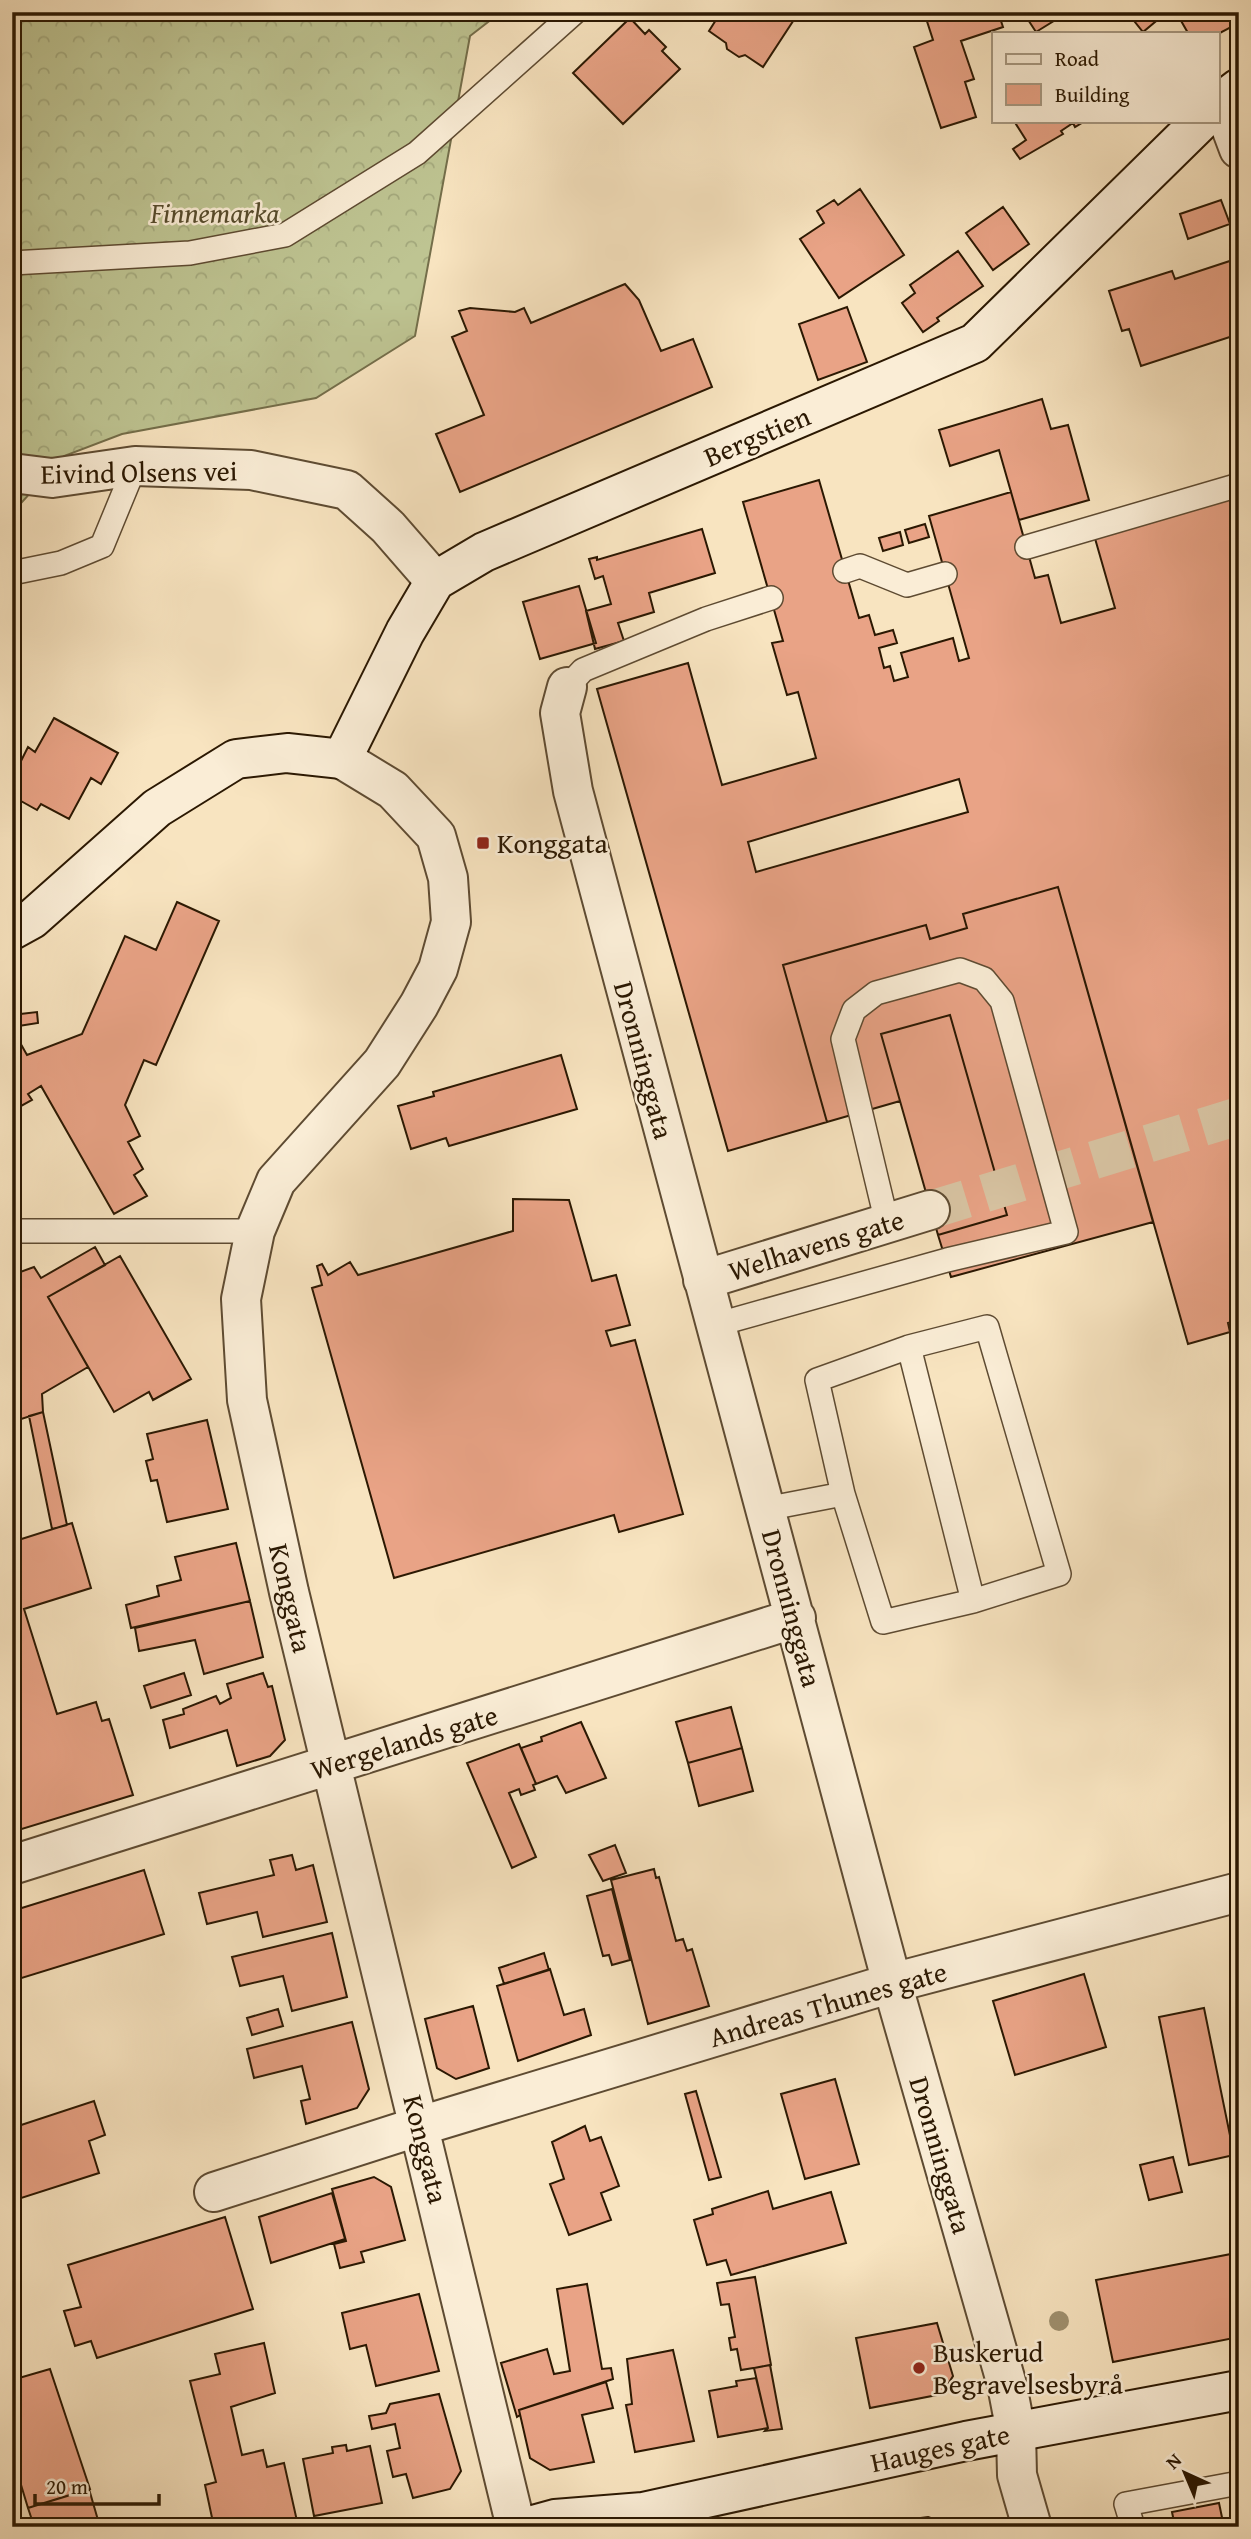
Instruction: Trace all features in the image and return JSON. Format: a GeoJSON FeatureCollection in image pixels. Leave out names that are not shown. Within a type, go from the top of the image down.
{"type":"FeatureCollection","features":[{"type":"Feature","properties":{"kind":"street"},"geometry":{"type":"LineString","coordinates":[[1220,104],[1239,149]]}},
{"type":"Feature","properties":{"kind":"street","name":"Bergstien"},"geometry":{"type":"LineString","coordinates":[[342,759],[405,632],[435,581],[484,552],[975,343],[1202,122]]}},
{"type":"Feature","properties":{"kind":"street","name":"Eivind Olsens vei"},"geometry":{"type":"LineString","coordinates":[[12,473],[52,478],[135,466],[251,470],[347,490],[388,527],[435,581]]}},
{"type":"Feature","properties":{"kind":"street","name":"Dronninggata"},"geometry":{"type":"LineString","coordinates":[[567,687],[561,713],[573,790],[892,1983],[1007,2385],[1016,2432],[1017,2475],[1032,2527]]}},
{"type":"Feature","properties":{"kind":"street"},"geometry":{"type":"LineString","coordinates":[[12,930],[32,919],[157,808],[236,759],[287,752],[342,759]]}},
{"type":"Feature","properties":{"kind":"street","name":"Konggata"},"geometry":{"type":"LineString","coordinates":[[342,759],[393,790],[436,836],[448,878],[451,922],[438,969],[419,1005],[382,1063],[276,1181],[254,1231],[241,1299],[247,1400],[331,1765],[516,2527]]}},
{"type":"Feature","properties":{"kind":"street","name":"Welhavens gate"},"geometry":{"type":"LineString","coordinates":[[703,1280],[930,1210]]}},
{"type":"Feature","properties":{"kind":"street","name":"Wergelands gate"},"geometry":{"type":"LineString","coordinates":[[12,1865],[796,1618]]}},
{"type":"Feature","properties":{"kind":"street","name":"Andreas Thunes gate"},"geometry":{"type":"LineString","coordinates":[[214,2192],[420,2126],[892,1983],[1239,1892]]}},
{"type":"Feature","properties":{"kind":"street","name":"Hauges gate"},"geometry":{"type":"LineString","coordinates":[[526,2527],[555,2519],[630,2519],[1016,2432],[1239,2390]]}},
{"type":"Feature","properties":{"kind":"lane"},"geometry":{"type":"LineString","coordinates":[[12,263],[190,253],[285,234],[417,153],[575,12]]}},
{"type":"Feature","properties":{"kind":"lane"},"geometry":{"type":"LineString","coordinates":[[12,573],[61,563],[102,545],[135,466]]}},
{"type":"Feature","properties":{"kind":"lane"},"geometry":{"type":"LineString","coordinates":[[1027,547],[1239,485]]}},
{"type":"Feature","properties":{"kind":"lane"},"geometry":{"type":"LineString","coordinates":[[845,571],[860,566],[907,585],[946,574]]}},
{"type":"Feature","properties":{"kind":"lane"},"geometry":{"type":"LineString","coordinates":[[567,687],[583,670],[706,619],[771,597]]}},
{"type":"Feature","properties":{"kind":"lane"},"geometry":{"type":"LineString","coordinates":[[715,1325],[791,1306],[947,1260],[1066,1232],[1002,1001],[984,979],[960,971],[876,993],[854,1010],[843,1039],[887,1223]]}},
{"type":"Feature","properties":{"kind":"lane"},"geometry":{"type":"LineString","coordinates":[[12,1231],[254,1231]]}},
{"type":"Feature","properties":{"kind":"lane"},"geometry":{"type":"LineString","coordinates":[[987,1327],[1059,1574],[973,1601],[883,1622],[843,1494],[817,1380],[909,1347],[987,1327]]}},
{"type":"Feature","properties":{"kind":"lane"},"geometry":{"type":"LineString","coordinates":[[909,1347],[973,1601]]}},
{"type":"Feature","properties":{"kind":"lane"},"geometry":{"type":"LineString","coordinates":[[765,1509],[843,1494]]}},
{"type":"Feature","properties":{"kind":"lane"},"geometry":{"type":"LineString","coordinates":[[1133,2527],[1126,2504],[1239,2483]]}},
{"type":"Feature","properties":{"kind":"green space","name":"Finnemarka"},"geometry":{"type":"Polygon","coordinates":[[[12,12],[501,12],[470,36],[415,336],[316,398],[122,434],[64,456],[12,513],[12,12]]]}},
{"type":"Feature","properties":{"kind":"building"},"geometry":{"type":"Polygon","coordinates":[[[721,12],[799,12],[763,67],[745,55],[739,57],[727,49],[726,43],[709,31],[721,12]]]}},
{"type":"Feature","properties":{"kind":"building"},"geometry":{"type":"Polygon","coordinates":[[[924,12],[998,12],[1003,27],[961,41],[974,79],[965,82],[976,117],[941,128],[914,47],[933,40],[924,12]]]}},
{"type":"Feature","properties":{"kind":"building"},"geometry":{"type":"Polygon","coordinates":[[[1023,12],[1063,12],[1065,14],[1036,32],[1023,12]]]}},
{"type":"Feature","properties":{"kind":"building"},"geometry":{"type":"Polygon","coordinates":[[[1127,12],[1167,12],[1143,32],[1127,12]]]}},
{"type":"Feature","properties":{"kind":"building"},"geometry":{"type":"Polygon","coordinates":[[[1176,12],[1239,12],[1239,23],[1220,33],[1187,32],[1176,12]]]}},
{"type":"Feature","properties":{"kind":"building"},"geometry":{"type":"Polygon","coordinates":[[[630,18],[645,34],[649,30],[666,47],[662,51],[680,69],[623,124],[573,73],[630,18]]]}},
{"type":"Feature","properties":{"kind":"building"},"geometry":{"type":"Polygon","coordinates":[[[1015,122],[1083,122],[1075,127],[1073,123],[1061,131],[1063,134],[1020,159],[1013,149],[1026,140],[1015,122]]]}},
{"type":"Feature","properties":{"kind":"building"},"geometry":{"type":"Polygon","coordinates":[[[860,189],[904,255],[839,298],[800,239],[824,223],[817,211],[834,200],[838,205],[860,189]]]}},
{"type":"Feature","properties":{"kind":"building"},"geometry":{"type":"Polygon","coordinates":[[[1221,200],[1230,224],[1188,239],[1180,214],[1221,200]]]}},
{"type":"Feature","properties":{"kind":"building"},"geometry":{"type":"Polygon","coordinates":[[[1003,207],[1029,244],[993,270],[966,233],[1003,207]]]}},
{"type":"Feature","properties":{"kind":"building"},"geometry":{"type":"Polygon","coordinates":[[[958,251],[983,286],[937,318],[939,321],[923,332],[902,303],[915,293],[910,285],[958,251]]]}},
{"type":"Feature","properties":{"kind":"building"},"geometry":{"type":"Polygon","coordinates":[[[1239,258],[1239,334],[1141,366],[1129,329],[1122,331],[1109,291],[1172,271],[1175,279],[1239,258]]]}},
{"type":"Feature","properties":{"kind":"building"},"geometry":{"type":"Polygon","coordinates":[[[625,284],[639,300],[661,351],[693,339],[712,387],[460,492],[436,434],[484,415],[452,337],[467,331],[459,311],[470,308],[515,312],[524,308],[531,323],[625,284]]]}},
{"type":"Feature","properties":{"kind":"building"},"geometry":{"type":"Polygon","coordinates":[[[847,307],[867,362],[818,380],[799,324],[847,307]]]}},
{"type":"Feature","properties":{"kind":"building"},"geometry":{"type":"Polygon","coordinates":[[[1042,399],[1051,429],[1068,425],[1089,500],[1019,520],[999,450],[950,466],[939,430],[1042,399]]]}},
{"type":"Feature","properties":{"kind":"building"},"geometry":{"type":"Polygon","coordinates":[[[819,480],[859,618],[869,615],[875,635],[893,630],[897,643],[879,648],[884,668],[890,666],[894,681],[908,677],[901,653],[953,638],[959,661],[969,658],[929,516],[1011,492],[1035,578],[1048,575],[1061,623],[1115,608],[1094,535],[1239,494],[1239,1320],[1228,1323],[1230,1332],[1188,1344],[1058,887],[963,914],[967,928],[930,939],[926,925],[783,965],[827,1122],[728,1151],[597,689],[688,663],[722,785],[816,758],[798,692],[787,695],[772,643],[783,641],[743,502],[819,480]],[[959,779],[748,842],[756,872],[968,812],[959,779]]]}},
{"type":"Feature","properties":{"kind":"building"},"geometry":{"type":"Polygon","coordinates":[[[925,524],[929,537],[909,543],[905,530],[925,524]]]}},
{"type":"Feature","properties":{"kind":"building"},"geometry":{"type":"Polygon","coordinates":[[[702,529],[715,573],[649,593],[654,612],[618,623],[624,641],[595,649],[586,611],[611,604],[603,576],[595,579],[589,559],[597,557],[597,560],[702,529]]]}},
{"type":"Feature","properties":{"kind":"building"},"geometry":{"type":"Polygon","coordinates":[[[900,532],[903,545],[883,551],[879,538],[900,532]]]}},
{"type":"Feature","properties":{"kind":"building"},"geometry":{"type":"Polygon","coordinates":[[[579,586],[596,643],[540,659],[523,602],[579,586]]]}},
{"type":"Feature","properties":{"kind":"building"},"geometry":{"type":"Polygon","coordinates":[[[54,718],[118,753],[101,784],[91,778],[69,819],[41,804],[37,810],[12,796],[12,764],[18,767],[28,747],[35,752],[54,718]]]}},
{"type":"Feature","properties":{"kind":"building"},"geometry":{"type":"Polygon","coordinates":[[[1058,887],[1153,1222],[951,1277],[938,1235],[1007,1215],[950,1015],[881,1034],[900,1101],[827,1122],[783,965],[926,925],[930,939],[967,928],[963,914],[1058,887]]]}},
{"type":"Feature","properties":{"kind":"building"},"geometry":{"type":"Polygon","coordinates":[[[177,902],[219,921],[156,1065],[144,1060],[125,1105],[140,1136],[128,1142],[143,1169],[134,1175],[147,1196],[114,1214],[41,1086],[28,1094],[32,1100],[12,1111],[12,1042],[18,1039],[27,1055],[82,1034],[125,936],[156,950],[177,902]]]}},
{"type":"Feature","properties":{"kind":"building"},"geometry":{"type":"Polygon","coordinates":[[[37,1012],[38,1023],[12,1027],[12,1015],[37,1012]]]}},
{"type":"Feature","properties":{"kind":"building"},"geometry":{"type":"Polygon","coordinates":[[[950,1015],[1007,1215],[938,1235],[881,1034],[950,1015]]]}},
{"type":"Feature","properties":{"kind":"building"},"geometry":{"type":"Polygon","coordinates":[[[561,1055],[577,1109],[449,1146],[446,1138],[411,1149],[398,1106],[434,1096],[433,1092],[561,1055]]]}},
{"type":"Feature","properties":{"kind":"building"},"geometry":{"type":"Polygon","coordinates":[[[513,1199],[569,1200],[592,1281],[616,1275],[630,1325],[606,1331],[611,1346],[635,1340],[683,1514],[619,1532],[614,1515],[394,1578],[312,1288],[322,1285],[317,1266],[322,1264],[328,1275],[350,1262],[358,1275],[513,1231],[513,1199]]]}},
{"type":"Feature","properties":{"kind":"building"},"geometry":{"type":"Polygon","coordinates":[[[95,1247],[105,1265],[48,1297],[88,1367],[42,1394],[43,1412],[12,1422],[12,1275],[34,1267],[41,1278],[95,1247]]]}},
{"type":"Feature","properties":{"kind":"building"},"geometry":{"type":"Polygon","coordinates":[[[120,1256],[191,1379],[153,1400],[149,1392],[114,1412],[48,1297],[120,1256]]]}},
{"type":"Feature","properties":{"kind":"building"},"geometry":{"type":"Polygon","coordinates":[[[43,1412],[67,1525],[52,1529],[29,1416],[43,1412]]]}},
{"type":"Feature","properties":{"kind":"building"},"geometry":{"type":"Polygon","coordinates":[[[207,1420],[228,1509],[167,1522],[157,1480],[151,1481],[146,1461],[153,1459],[147,1434],[207,1420]]]}},
{"type":"Feature","properties":{"kind":"building"},"geometry":{"type":"Polygon","coordinates":[[[72,1523],[91,1588],[24,1609],[57,1714],[96,1702],[102,1721],[109,1719],[133,1795],[12,1832],[12,1542],[72,1523]]]}},
{"type":"Feature","properties":{"kind":"building"},"geometry":{"type":"Polygon","coordinates":[[[236,1543],[250,1601],[131,1628],[126,1605],[159,1596],[157,1586],[181,1580],[175,1557],[236,1543]]]}},
{"type":"Feature","properties":{"kind":"building"},"geometry":{"type":"Polygon","coordinates":[[[250,1601],[263,1657],[204,1674],[195,1640],[139,1651],[135,1628],[250,1601]]]}},
{"type":"Feature","properties":{"kind":"building"},"geometry":{"type":"Polygon","coordinates":[[[184,1673],[191,1695],[151,1708],[144,1686],[184,1673]]]}},
{"type":"Feature","properties":{"kind":"building"},"geometry":{"type":"Polygon","coordinates":[[[263,1673],[268,1687],[272,1686],[285,1740],[270,1756],[237,1766],[227,1730],[170,1748],[163,1720],[184,1714],[183,1709],[216,1696],[220,1704],[231,1698],[227,1684],[263,1673]]]}},
{"type":"Feature","properties":{"kind":"building"},"geometry":{"type":"Polygon","coordinates":[[[731,1707],[742,1748],[688,1763],[676,1722],[731,1707]]]}},
{"type":"Feature","properties":{"kind":"building"},"geometry":{"type":"Polygon","coordinates":[[[581,1722],[606,1778],[566,1793],[557,1776],[536,1784],[521,1748],[542,1741],[541,1737],[581,1722]]]}},
{"type":"Feature","properties":{"kind":"building"},"geometry":{"type":"Polygon","coordinates":[[[519,1744],[536,1784],[533,1785],[535,1790],[521,1795],[519,1789],[509,1793],[536,1857],[512,1868],[467,1763],[519,1744]]]}},
{"type":"Feature","properties":{"kind":"building"},"geometry":{"type":"Polygon","coordinates":[[[742,1748],[753,1791],[699,1806],[688,1763],[742,1748]]]}},
{"type":"Feature","properties":{"kind":"building"},"geometry":{"type":"Polygon","coordinates":[[[615,1845],[626,1873],[603,1881],[589,1855],[615,1845]]]}},
{"type":"Feature","properties":{"kind":"building"},"geometry":{"type":"Polygon","coordinates":[[[292,1855],[296,1870],[313,1865],[327,1922],[263,1937],[257,1912],[207,1924],[199,1893],[274,1875],[270,1860],[292,1855]]]}},
{"type":"Feature","properties":{"kind":"building"},"geometry":{"type":"Polygon","coordinates":[[[654,1869],[656,1878],[659,1877],[676,1941],[683,1939],[687,1951],[692,1949],[709,2006],[648,2024],[611,1880],[654,1869]]]}},
{"type":"Feature","properties":{"kind":"building"},"geometry":{"type":"Polygon","coordinates":[[[144,1870],[164,1934],[12,1981],[12,1911],[144,1870]]]}},
{"type":"Feature","properties":{"kind":"building"},"geometry":{"type":"Polygon","coordinates":[[[612,1889],[630,1960],[612,1965],[609,1955],[603,1956],[587,1896],[612,1889]]]}},
{"type":"Feature","properties":{"kind":"building"},"geometry":{"type":"Polygon","coordinates":[[[332,1933],[347,1997],[292,2011],[283,1976],[240,1986],[232,1957],[332,1933]]]}},
{"type":"Feature","properties":{"kind":"building"},"geometry":{"type":"Polygon","coordinates":[[[544,1953],[549,1970],[504,1984],[499,1968],[544,1953]]]}},
{"type":"Feature","properties":{"kind":"building"},"geometry":{"type":"Polygon","coordinates":[[[550,1969],[564,2015],[584,2009],[591,2035],[518,2061],[497,1986],[550,1969]]]}},
{"type":"Feature","properties":{"kind":"building"},"geometry":{"type":"Polygon","coordinates":[[[1084,1974],[1106,2047],[1015,2075],[993,2001],[1084,1974]]]}},
{"type":"Feature","properties":{"kind":"building"},"geometry":{"type":"Polygon","coordinates":[[[473,2006],[489,2068],[456,2079],[437,2068],[425,2019],[473,2006]]]}},
{"type":"Feature","properties":{"kind":"building"},"geometry":{"type":"Polygon","coordinates":[[[1204,2008],[1234,2155],[1189,2165],[1159,2017],[1204,2008]]]}},
{"type":"Feature","properties":{"kind":"building"},"geometry":{"type":"Polygon","coordinates":[[[278,2009],[283,2026],[252,2035],[247,2018],[278,2009]]]}},
{"type":"Feature","properties":{"kind":"building"},"geometry":{"type":"Polygon","coordinates":[[[352,2022],[369,2089],[357,2108],[306,2124],[301,2101],[310,2099],[302,2066],[254,2078],[247,2049],[352,2022]]]}},
{"type":"Feature","properties":{"kind":"building"},"geometry":{"type":"Polygon","coordinates":[[[835,2079],[859,2164],[805,2179],[781,2094],[835,2079]]]}},
{"type":"Feature","properties":{"kind":"building"},"geometry":{"type":"Polygon","coordinates":[[[696,2091],[721,2177],[709,2180],[685,2094],[696,2091]]]}},
{"type":"Feature","properties":{"kind":"building"},"geometry":{"type":"Polygon","coordinates":[[[94,2101],[105,2135],[89,2141],[99,2173],[12,2201],[12,2128],[94,2101]]]}},
{"type":"Feature","properties":{"kind":"building"},"geometry":{"type":"Polygon","coordinates":[[[585,2126],[590,2141],[601,2137],[619,2186],[601,2193],[611,2220],[569,2235],[550,2184],[564,2179],[552,2142],[585,2126]]]}},
{"type":"Feature","properties":{"kind":"building"},"geometry":{"type":"Polygon","coordinates":[[[1173,2157],[1182,2192],[1149,2200],[1140,2165],[1173,2157]]]}},
{"type":"Feature","properties":{"kind":"building"},"geometry":{"type":"Polygon","coordinates":[[[374,2177],[391,2187],[405,2240],[361,2252],[364,2262],[340,2268],[334,2244],[346,2241],[332,2189],[374,2177]]]}},
{"type":"Feature","properties":{"kind":"building"},"geometry":{"type":"Polygon","coordinates":[[[768,2191],[773,2209],[831,2192],[846,2243],[731,2275],[726,2260],[707,2265],[694,2220],[713,2214],[712,2209],[768,2191]]]}},
{"type":"Feature","properties":{"kind":"building"},"geometry":{"type":"Polygon","coordinates":[[[332,2193],[345,2239],[271,2263],[259,2217],[332,2193]]]}},
{"type":"Feature","properties":{"kind":"building"},"geometry":{"type":"Polygon","coordinates":[[[225,2217],[253,2309],[97,2358],[91,2341],[75,2346],[64,2311],[81,2307],[68,2265],[225,2217]]]}},
{"type":"Feature","properties":{"kind":"building"},"geometry":{"type":"Polygon","coordinates":[[[1231,2254],[1239,2295],[1239,2337],[1113,2362],[1096,2280],[1231,2254]]]}},
{"type":"Feature","properties":{"kind":"building"},"geometry":{"type":"Polygon","coordinates":[[[755,2277],[771,2365],[741,2370],[737,2349],[731,2350],[729,2338],[735,2337],[729,2304],[721,2305],[717,2283],[755,2277]]]}},
{"type":"Feature","properties":{"kind":"building"},"geometry":{"type":"Polygon","coordinates":[[[587,2284],[602,2369],[611,2368],[613,2379],[519,2410],[520,2415],[517,2417],[501,2363],[547,2349],[554,2374],[570,2371],[557,2289],[587,2284]]]}},
{"type":"Feature","properties":{"kind":"building"},"geometry":{"type":"Polygon","coordinates":[[[419,2294],[439,2371],[376,2386],[366,2345],[350,2349],[342,2313],[419,2294]]]}},
{"type":"Feature","properties":{"kind":"building"},"geometry":{"type":"Polygon","coordinates":[[[937,2323],[953,2376],[942,2394],[870,2408],[856,2338],[937,2323]]]}},
{"type":"Feature","properties":{"kind":"building"},"geometry":{"type":"Polygon","coordinates":[[[264,2343],[275,2393],[231,2407],[242,2455],[263,2450],[267,2467],[284,2463],[297,2521],[273,2527],[214,2527],[205,2485],[216,2482],[190,2381],[220,2374],[215,2354],[264,2343]]]}},
{"type":"Feature","properties":{"kind":"building"},"geometry":{"type":"Polygon","coordinates":[[[673,2350],[694,2441],[635,2452],[626,2405],[632,2404],[627,2359],[673,2350]]]}},
{"type":"Feature","properties":{"kind":"building"},"geometry":{"type":"Polygon","coordinates":[[[770,2365],[782,2429],[765,2431],[768,2428],[754,2368],[770,2365]]]}},
{"type":"Feature","properties":{"kind":"building"},"geometry":{"type":"Polygon","coordinates":[[[50,2369],[90,2489],[28,2508],[15,2465],[12,2465],[12,2380],[50,2369]]]}},
{"type":"Feature","properties":{"kind":"building"},"geometry":{"type":"Polygon","coordinates":[[[756,2378],[768,2428],[718,2437],[709,2391],[737,2386],[736,2381],[756,2378]]]}},
{"type":"Feature","properties":{"kind":"building"},"geometry":{"type":"Polygon","coordinates":[[[606,2382],[613,2408],[582,2415],[594,2462],[550,2470],[530,2458],[519,2410],[606,2382]]]}},
{"type":"Feature","properties":{"kind":"building"},"geometry":{"type":"Polygon","coordinates":[[[439,2394],[461,2471],[450,2489],[413,2498],[406,2474],[393,2477],[387,2451],[400,2448],[395,2424],[372,2429],[369,2416],[386,2413],[390,2404],[439,2394]]]}},
{"type":"Feature","properties":{"kind":"building"},"geometry":{"type":"Polygon","coordinates":[[[346,2445],[347,2451],[370,2446],[382,2503],[314,2516],[303,2459],[333,2453],[332,2447],[346,2445]]]}},
{"type":"Feature","properties":{"kind":"building"},"geometry":{"type":"Polygon","coordinates":[[[89,2489],[100,2527],[21,2527],[33,2523],[28,2508],[89,2489]]]}},
{"type":"Feature","properties":{"kind":"building"},"geometry":{"type":"Polygon","coordinates":[[[1219,2503],[1224,2527],[1175,2527],[1172,2512],[1219,2503]]]}},
{"type":"Feature","properties":{"kind":"building"},"geometry":{"type":"Polygon","coordinates":[[[928,2517],[936,2520],[973,2518],[986,2527],[905,2527],[913,2519],[928,2517]]]}},
{"type":"Feature","properties":{"kind":"tunnel"},"geometry":{"type":"LineString","coordinates":[[930,1210],[1239,1116]]}},
{"type":"Feature","properties":{"kind":"place","name":"Konggata"},"geometry":{"type":"Point","coordinates":[483,843]}},
{"type":"Feature","properties":{"kind":"place","name":"Buskerud Begravelsesbyrå"},"geometry":{"type":"Point","coordinates":[919,2368]}}]}
